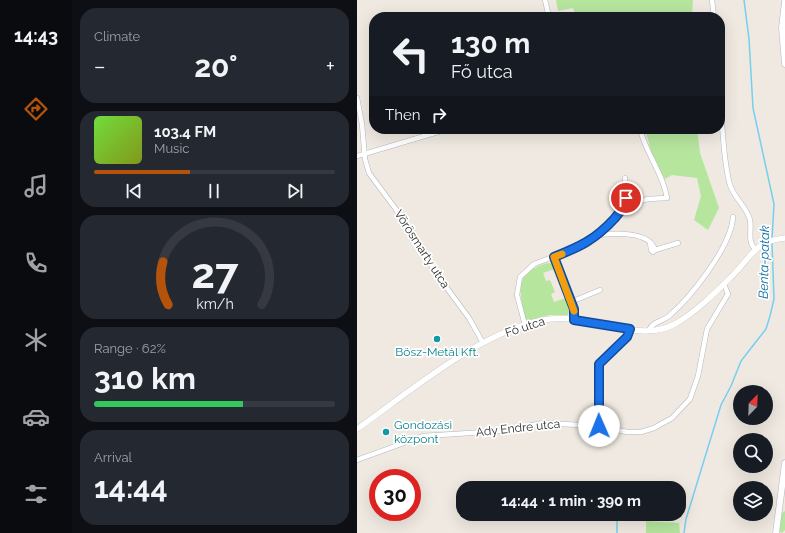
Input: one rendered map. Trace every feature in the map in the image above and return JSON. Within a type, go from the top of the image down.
[{"type":"main road","points":[[785,2],[782,28],[785,64]]},
{"type":"main road","points":[[776,533],[779,506],[783,497],[785,463]]},
{"type":"street","points":[[545,0],[548,12]]},
{"type":"street","points":[[712,0],[713,12]]},
{"type":"street","name":"Vörösmarty utca","points":[[357,98],[367,166],[373,179],[395,208],[438,276],[469,318],[483,343]]},
{"type":"street","points":[[357,156],[431,134]]},
{"type":"street","points":[[624,205],[648,199],[667,198],[663,180],[646,148],[642,134]]},
{"type":"street","points":[[722,134],[723,149],[730,186],[736,198],[749,216],[751,242],[755,249]]},
{"type":"street","points":[[525,325],[517,295],[520,277],[534,264],[554,257],[589,241],[607,227],[624,205],[627,194],[625,178]]},
{"type":"street","points":[[649,330],[654,323],[670,315],[708,272],[724,246],[732,226],[733,217]]},
{"type":"street","points":[[607,227],[610,234]]},
{"type":"street","points":[[598,235],[633,235],[651,242],[655,250],[678,243]]},
{"type":"street","name":"Fő utca","points":[[357,429],[483,343],[525,325],[551,319],[574,320],[630,329],[649,330],[662,329],[675,324],[724,284],[760,245],[771,240],[784,238]]},
{"type":"street","points":[[554,257],[571,302],[574,320]]},
{"type":"street","name":"Ady Endre utca","points":[[359,459],[423,436],[501,431],[543,423],[599,426],[627,432],[648,430],[672,418],[687,403],[697,381],[707,329],[728,294],[724,284]]},
{"type":"street","points":[[571,302],[600,290]]},
{"type":"street","points":[[599,426],[599,364],[627,337],[630,329]]},
{"type":"street","points":[[357,454],[359,459]]},
{"type":"street","points":[[779,506],[785,509]]},
{"type":"green space","points":[[556,0],[693,0],[692,12],[574,12],[573,8],[558,11]]},
{"type":"green space","points":[[646,134],[698,134],[700,153],[719,208],[708,230],[694,220],[701,196],[697,178],[672,175],[665,179],[653,158]]},
{"type":"green space","points":[[547,263],[553,264],[555,269],[543,273],[546,281],[550,280],[555,292],[551,294],[554,302],[566,298],[570,307],[568,315],[549,315],[527,321],[521,299],[521,283],[529,272],[536,267]]},
{"type":"green space","points":[[785,511],[785,530],[782,533],[779,531],[782,513]]},
{"type":"green space","points":[[646,521],[679,523],[680,533],[646,533]]},
{"type":"waterway","name":"Benta-patak","points":[[744,0],[749,39],[753,108],[774,204],[772,239]]},
{"type":"waterway","name":"Benta-patak","points":[[684,533],[686,519],[721,405],[731,386],[741,361],[766,329],[770,316],[774,299],[772,243]]},
{"type":"waterway","points":[[617,521],[617,533]]},
{"type":"slow traffic","points":[[562,254],[554,257],[574,311]]},
{"type":"place","name":"Bösz-Metál Kft.","points":[[437,339]]},
{"type":"place","name":"Gondozási központ","points":[[386,432]]},
{"type":"route","points":[[599,426],[598,367],[601,361],[627,337],[630,329],[574,320],[574,309],[554,257],[574,249],[598,235],[618,214],[624,205],[626,198]]}]
